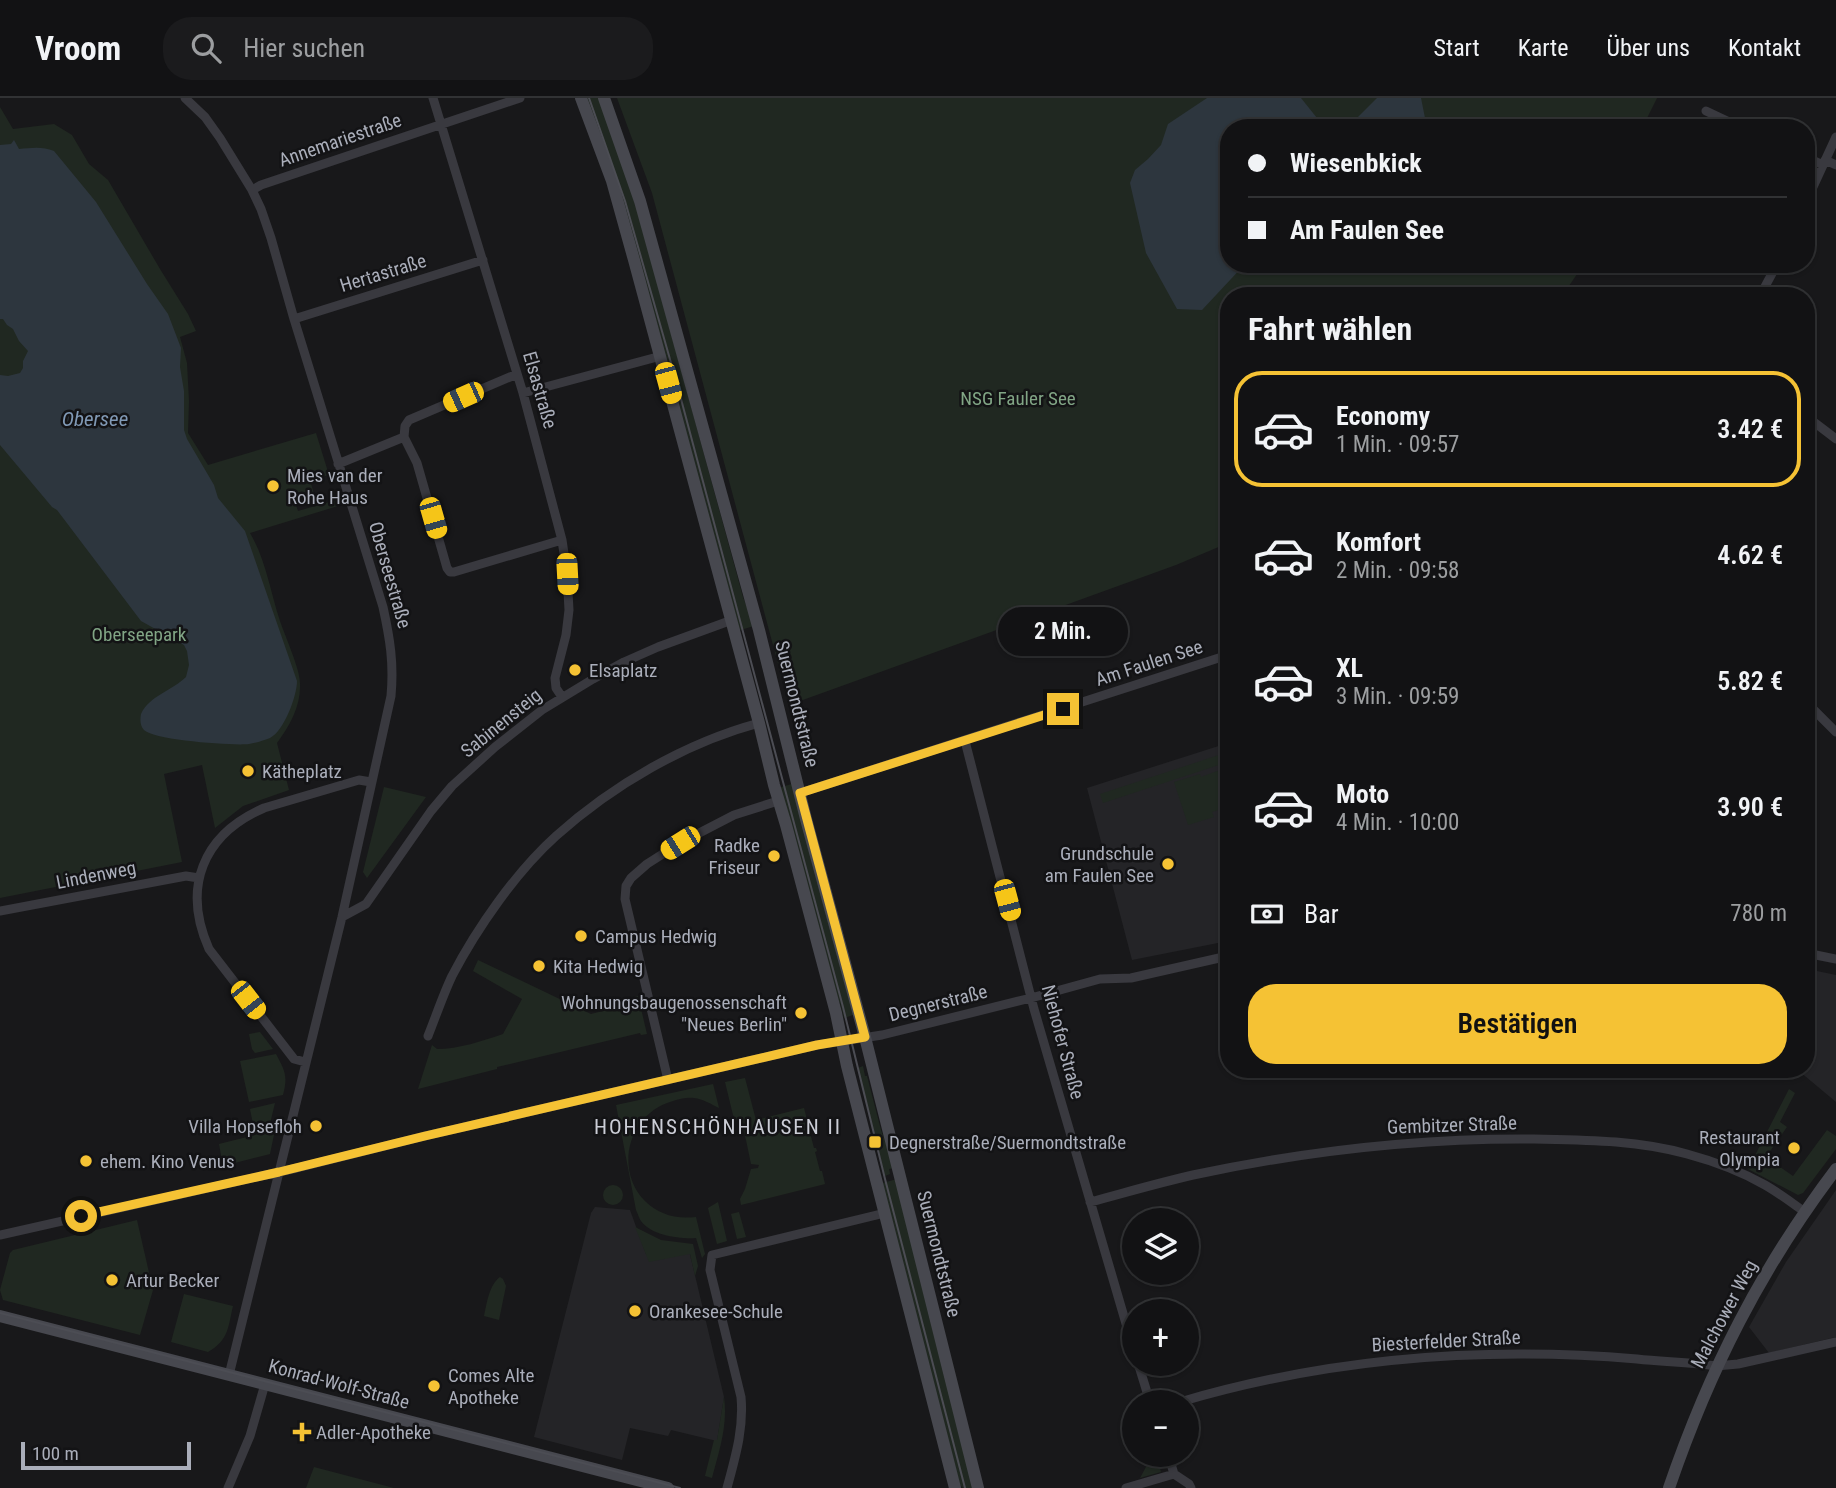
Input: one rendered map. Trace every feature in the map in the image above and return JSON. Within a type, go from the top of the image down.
[{"type":"main road","points":[[581,98],[612,181],[661,356],[843,1041],[847,1066],[956,1488]]},
{"type":"main road","name":"Suermondtstraße","points":[[604,98],[640,201],[759,630],[978,1488]]},
{"type":"main road","name":"Malchower Weg","points":[[1669,1488],[1716,1366],[1748,1303],[1805,1212],[1836,1169]]},
{"type":"main road","name":"Konrad-Wolf-Straße","points":[[0,1316],[668,1488]]},
{"type":"street","name":"Oberseestraße","points":[[186,98],[205,117],[252,190],[271,238],[383,607],[392,647],[393,673],[391,696],[342,917],[229,1375]]},
{"type":"street","name":"Elsastraße","points":[[433,98],[523,393],[562,540],[569,610],[566,635],[555,678],[556,688],[562,697]]},
{"type":"street","name":"Annemariestraße","points":[[252,190],[520,98]]},
{"type":"street","points":[[1706,111],[1723,119]]},
{"type":"street","points":[[1815,182],[1836,137]]},
{"type":"street","points":[[1815,160],[1836,164]]},
{"type":"street","name":"Hertastraße","points":[[294,319],[483,260]]},
{"type":"street","points":[[523,393],[661,356]]},
{"type":"street","points":[[517,374],[410,420],[405,426],[404,437],[417,463],[450,572],[562,540]]},
{"type":"street","points":[[1815,423],[1836,439]]},
{"type":"street","points":[[338,464],[404,437]]},
{"type":"street","name":"Sabinensteig","points":[[342,917],[366,904],[431,811],[452,786],[542,710],[610,670],[658,647],[732,620]]},
{"type":"street","name":"Am Faulen See","points":[[800,793],[1220,658]]},
{"type":"street","points":[[1815,712],[1836,732]]},
{"type":"street","points":[[428,1036],[452,977],[483,924],[505,894],[555,837],[597,803],[671,757],[759,723]]},
{"type":"street","name":"Niehofer Straße","points":[[965,741],[1031,998],[1122,1310]]},
{"type":"street","points":[[305,1062],[294,1059],[209,948],[197,914],[199,878],[211,849],[239,820],[251,813],[359,780],[371,782]]},
{"type":"street","points":[[668,1080],[625,899],[626,886],[636,872],[680,843],[734,815],[778,800]]},
{"type":"street","name":"Lindenweg","points":[[0,911],[178,877],[199,878]]},
{"type":"street","points":[[1815,955],[1836,959]]},
{"type":"street","name":"Degnerstraße","points":[[0,1235],[817,1045],[865,1037],[1100,979],[1131,978],[1220,958]]},
{"type":"street","name":"Gembitzer Straße","points":[[1090,1202],[1192,1176],[1360,1147],[1475,1139],[1592,1140],[1649,1146],[1689,1154],[1765,1185],[1805,1212]]},
{"type":"street","points":[[727,1488],[739,1441],[742,1412],[741,1397],[710,1270],[712,1255],[885,1213]]},
{"type":"street","name":"Biesterfelder Straße","points":[[1199,1396],[1281,1376],[1350,1364],[1424,1357],[1584,1355],[1716,1366],[1738,1364],[1836,1342]]},
{"type":"street","points":[[228,1488],[250,1436],[265,1384]]},
{"type":"street","points":[[1172,1467],[1174,1474],[1191,1488]]},
{"type":"street","points":[[1126,1488],[1174,1474]]},
{"type":"shaded area","name":"Grundschule am Faulen See","points":[[1220,746],[1220,943],[1132,960],[1087,788]]},
{"type":"shaded area","points":[[1817,971],[1836,975],[1836,1102],[1807,1078],[1815,1078]]},
{"type":"shaded area","points":[[1836,1190],[1836,1337],[1769,1353],[1749,1327],[1786,1262]]},
{"type":"shaded area","name":"Orankesee-Schule","points":[[595,1207],[630,1210],[646,1254],[688,1246],[724,1397],[717,1441],[671,1430],[668,1436],[630,1428],[622,1460],[534,1437],[591,1213]]},
{"type":"green space","points":[[587,98],[601,98],[632,190],[743,597],[754,626],[737,631]]},
{"type":"green space","name":"NSG Fauler See","points":[[617,98],[1657,98],[1646,119],[1220,119],[1220,273],[1578,273],[1568,287],[1220,287],[1220,546],[1176,565],[789,705],[652,193]]},
{"type":"green space","name":"Oberseepark","points":[[0,107],[13,129],[54,124],[72,135],[89,164],[108,180],[188,314],[196,331],[180,337],[187,363],[188,433],[208,465],[316,433],[329,475],[310,480],[314,494],[294,499],[298,511],[336,500],[338,506],[250,533],[264,565],[299,677],[297,707],[277,743],[289,790],[243,806],[215,828],[202,765],[164,774],[182,862],[0,898]]},
{"type":"green space","points":[[1220,755],[1220,765],[1103,803],[1100,794]]},
{"type":"green space","points":[[1220,770],[1220,810],[1212,812],[1214,817],[1188,825],[1174,782],[1200,774],[1201,777]]},
{"type":"green space","points":[[795,783],[853,1015],[844,1018],[778,788]]},
{"type":"green space","points":[[384,787],[426,797],[367,878],[363,872]]},
{"type":"green space","points":[[478,960],[591,1014],[627,1005],[626,999],[638,996],[647,1034],[640,1033],[497,1067],[418,1089],[432,1045],[437,1049],[454,1048],[503,1034],[522,999],[473,971]]},
{"type":"green space","points":[[260,1032],[273,1049],[255,1053],[249,1034]]},
{"type":"green space","points":[[276,1054],[285,1074],[283,1095],[249,1102],[240,1061]]},
{"type":"green space","points":[[863,1066],[894,1168],[889,1169],[890,1174],[885,1176],[858,1068]]},
{"type":"green space","points":[[745,1078],[756,1120],[804,1108],[825,1184],[741,1205],[740,1199],[751,1169],[758,1168],[759,1165],[751,1164],[744,1132],[733,1115],[725,1082]]},
{"type":"green space","points":[[713,1084],[719,1108],[701,1099],[689,1098],[655,1109],[641,1122],[633,1137],[629,1154],[630,1172],[635,1188],[647,1202],[671,1216],[696,1217],[705,1254],[702,1258],[696,1238],[659,1233],[641,1220],[636,1210],[616,1105]]},
{"type":"green space","points":[[1789,1089],[1795,1093],[1780,1122],[1787,1127],[1766,1157],[1793,1176],[1827,1130],[1836,1136],[1836,1149],[1803,1193],[1798,1195],[1748,1169]]},
{"type":"green space","points":[[275,1103],[269,1128],[254,1129],[250,1109]]},
{"type":"green space","points":[[275,1130],[270,1154],[223,1166],[219,1144]]},
{"type":"green space","points":[[897,1179],[974,1488],[963,1488],[960,1485],[879,1184]]},
{"type":"green space","points":[[613,1185],[620,1188],[623,1195],[620,1202],[613,1205],[606,1202],[603,1195],[606,1188]]},
{"type":"green space","points":[[718,1202],[727,1241],[717,1244],[708,1208]]},
{"type":"green space","points":[[739,1212],[746,1237],[737,1239],[731,1214]]},
{"type":"green space","points":[[137,1220],[153,1290],[140,1335],[3,1300],[0,1290],[13,1250]]},
{"type":"green space","points":[[635,1227],[661,1240],[693,1244],[698,1266],[695,1276],[690,1254],[649,1262]]},
{"type":"green space","points":[[500,1277],[506,1286],[499,1320],[484,1316],[491,1289]]},
{"type":"green space","points":[[184,1294],[233,1306],[224,1338],[208,1352],[171,1342]]},
{"type":"green space","points":[[724,1397],[724,1428],[712,1478],[705,1476],[714,1440],[717,1440]]},
{"type":"green space","points":[[314,1467],[394,1488],[306,1488]]},
{"type":"green space","points":[[1146,1467],[1160,1467],[1161,1472],[1140,1478]]},
{"type":"water","points":[[1207,98],[1301,98],[1318,119],[1220,119],[1220,273],[1237,273],[1224,287],[1220,287],[1220,291],[1202,310],[1177,309],[1146,253],[1130,183],[1135,170],[1161,145],[1168,124]]},
{"type":"water","points":[[1377,98],[1421,98],[1425,119],[1356,119]]},
{"type":"water","name":"Obersee","points":[[14,140],[19,149],[41,148],[54,151],[96,202],[168,314],[181,348],[184,430],[187,439],[214,485],[218,498],[245,531],[297,681],[289,712],[280,728],[270,738],[249,744],[212,743],[162,737],[144,730],[140,718],[145,708],[186,677],[189,665],[184,645],[141,621],[57,510],[0,445],[0,375],[20,373],[28,351],[13,329],[0,319],[0,145],[11,144]]},
{"type":"tram line","points":[[589,98],[625,201],[677,384],[843,1007],[965,1488]]},
{"type":"tram line","points":[[0,1313],[680,1488]]},
{"type":"place","name":"Mies van der Rohe Haus","points":[[273,486]]},
{"type":"place","name":"Elsaplatz","points":[[575,670]]},
{"type":"place","name":"Kätheplatz","points":[[248,771]]},
{"type":"place","name":"Radke Friseur","points":[[774,856]]},
{"type":"place","name":"Grundschule am Faulen See","points":[[1168,864]]},
{"type":"place","name":"Campus Hedwig","points":[[581,936]]},
{"type":"place","name":"Kita Hedwig","points":[[539,966]]},
{"type":"place","name":"Wohnungsbaugenossenschaft \"Neues Berlin\"","points":[[801,1013]]},
{"type":"place","name":"Villa Hopsefloh","points":[[316,1126]]},
{"type":"place","name":"Degnerstraße/Suermondtstraße","points":[[875,1142]]},
{"type":"place","name":"Restaurant Olympia","points":[[1794,1148]]},
{"type":"place","name":"ehem. Kino Venus","points":[[86,1161]]},
{"type":"place","name":"Artur Becker","points":[[112,1280]]},
{"type":"place","name":"Orankesee-Schule","points":[[635,1311]]},
{"type":"place","name":"Comes Alte Apotheke","points":[[434,1386]]},
{"type":"place","name":"Adler-Apotheke","points":[[302,1432]]},
{"type":"district","name":"HOHENSCHÖNHAUSEN II","points":[[718,1127]]},
{"type":"route","points":[[81,1216],[817,1045],[865,1037],[800,793],[1063,709]]}]
